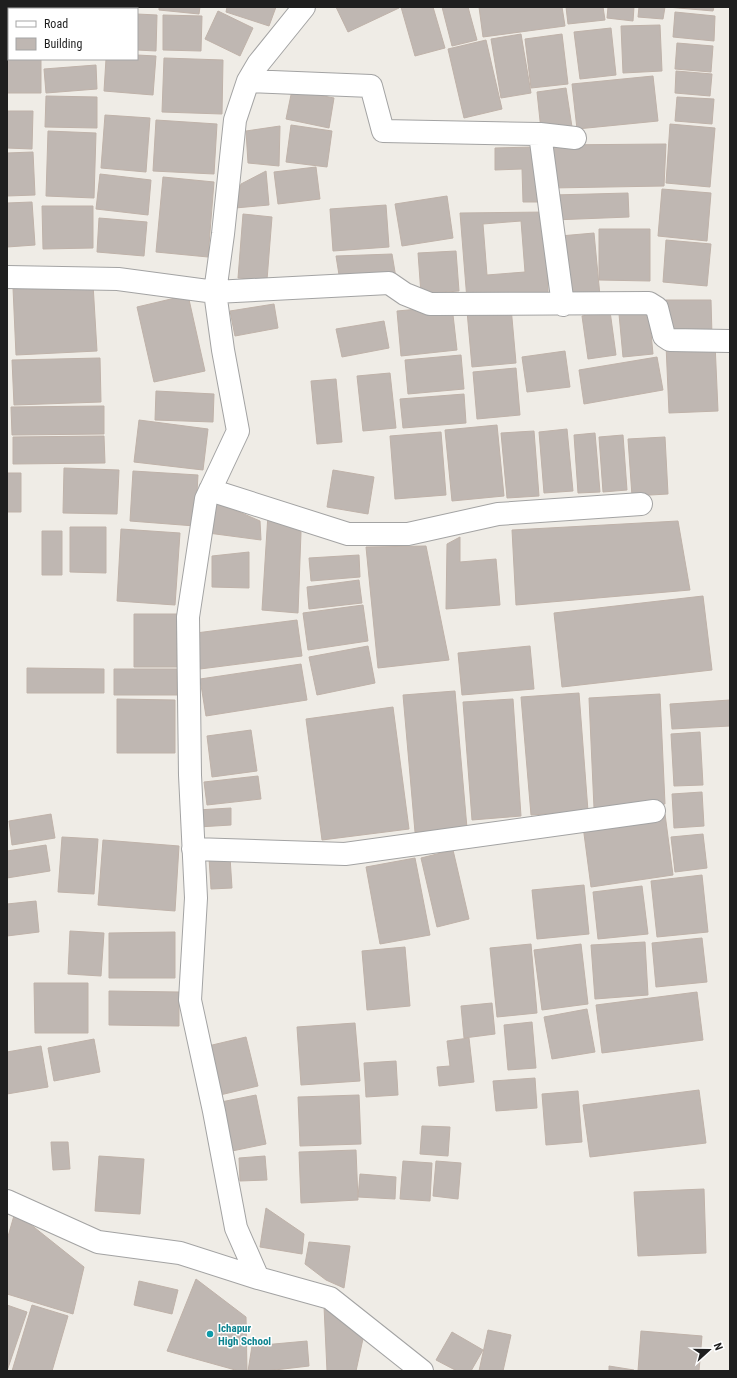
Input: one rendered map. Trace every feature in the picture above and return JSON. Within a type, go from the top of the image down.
[{"type":"street","points":[[258,1278],[236,1228],[214,1111],[190,1000],[196,898],[190,767],[188,617],[206,499],[238,431],[223,350],[215,292],[223,234],[234,120],[248,82],[258,64],[304,7]]},
{"type":"street","points":[[248,82],[371,86],[383,131],[540,134],[575,138]]},
{"type":"street","points":[[540,134],[563,304]]},
{"type":"street","points":[[7,277],[91,280],[118,279],[215,292],[389,283],[405,294],[430,304],[649,303],[657,308],[664,336],[670,340],[730,341]]},
{"type":"street","points":[[210,490],[348,534],[408,534],[498,514],[641,504]]},
{"type":"street","points":[[193,849],[344,854],[654,811]]},
{"type":"street","points":[[7,1201],[98,1242],[180,1253],[258,1278],[330,1298],[422,1371]]},
{"type":"building","points":[[50,7],[91,7],[91,8]]},
{"type":"building","points":[[159,7],[200,7],[199,14],[159,10]]},
{"type":"building","points":[[227,7],[276,7],[269,26],[226,12]]},
{"type":"building","points":[[336,7],[398,7],[399,8],[348,32]]},
{"type":"building","points":[[401,7],[433,7],[445,48],[415,56]]},
{"type":"building","points":[[442,7],[468,7],[477,40],[452,46]]},
{"type":"building","points":[[479,7],[562,7],[565,26],[483,37]]},
{"type":"building","points":[[566,7],[603,7],[605,20],[568,24]]},
{"type":"building","points":[[608,7],[634,7],[633,21],[607,18]]},
{"type":"building","points":[[639,7],[665,7],[663,19],[638,17]]},
{"type":"building","points":[[667,7],[714,7],[713,11]]},
{"type":"building","points":[[8,9],[8,37],[7,37]]},
{"type":"building","points":[[218,11],[253,28],[240,56],[205,39]]},
{"type":"building","points":[[675,12],[715,16],[714,41],[673,37]]},
{"type":"building","points":[[138,14],[157,15],[156,51],[138,50]]},
{"type":"building","points":[[163,15],[202,16],[201,51],[163,50]]},
{"type":"building","points":[[660,25],[662,71],[623,73],[621,26]]},
{"type":"building","points":[[611,28],[616,75],[580,79],[574,32]]},
{"type":"building","points":[[521,34],[531,93],[501,98],[491,39]]},
{"type":"building","points":[[562,34],[568,84],[531,88],[525,39]]},
{"type":"building","points":[[486,40],[502,109],[464,118],[448,49]]},
{"type":"building","points":[[677,43],[713,46],[711,72],[675,69]]},
{"type":"building","points":[[8,45],[8,60],[41,60],[41,93],[7,93]]},
{"type":"building","points":[[138,55],[156,56],[153,95],[104,91],[106,60],[138,60]]},
{"type":"building","points":[[164,58],[223,60],[222,114],[162,112]]},
{"type":"building","points":[[96,65],[97,89],[46,93],[44,69]]},
{"type":"building","points":[[676,71],[712,74],[710,96],[675,93]]},
{"type":"building","points":[[653,76],[658,121],[577,129],[572,84]]},
{"type":"building","points":[[566,88],[572,127],[541,130],[537,92]]},
{"type":"building","points":[[292,90],[334,98],[329,128],[286,119]]},
{"type":"building","points":[[46,96],[97,97],[97,128],[45,127]]},
{"type":"building","points":[[677,97],[714,99],[712,124],[675,121]]},
{"type":"building","points":[[7,111],[33,111],[32,149],[7,148]]},
{"type":"building","points":[[105,115],[150,118],[146,172],[101,168]]},
{"type":"building","points":[[156,120],[217,124],[214,174],[153,171]]},
{"type":"building","points":[[670,124],[715,128],[710,187],[666,183]]},
{"type":"building","points":[[291,125],[332,131],[327,167],[286,162]]},
{"type":"building","points":[[280,126],[279,166],[248,163],[246,131]]},
{"type":"building","points":[[48,131],[96,133],[94,198],[46,196]]},
{"type":"building","points":[[666,144],[664,186],[551,188],[551,145]]},
{"type":"building","points":[[533,147],[544,202],[523,202],[522,169],[495,170],[495,148]]},
{"type":"building","points":[[33,152],[35,195],[7,196],[7,153]]},
{"type":"building","points":[[316,167],[320,199],[278,204],[274,172]]},
{"type":"building","points":[[266,171],[269,205],[235,208],[241,184]]},
{"type":"building","points":[[100,174],[151,180],[148,215],[96,209]]},
{"type":"building","points":[[163,177],[214,182],[208,257],[156,252]]},
{"type":"building","points":[[662,189],[711,193],[707,241],[658,236]]},
{"type":"building","points":[[628,193],[629,217],[553,220],[553,195]]},
{"type":"building","points":[[447,196],[453,238],[402,246],[395,204]]},
{"type":"building","points":[[32,202],[35,245],[7,247],[7,203]]},
{"type":"building","points":[[386,205],[389,247],[333,251],[330,209]]},
{"type":"building","points":[[42,206],[93,206],[93,248],[43,249]]},
{"type":"building","points":[[548,212],[548,298],[467,300],[460,213]],"holes":[[[521,221],[525,272],[487,275],[483,224]]]},
{"type":"building","points":[[243,214],[272,217],[267,280],[238,278]]},
{"type":"building","points":[[99,218],[147,222],[144,256],[97,252]]},
{"type":"building","points":[[599,229],[650,229],[650,281],[599,280]]},
{"type":"building","points":[[594,233],[600,296],[566,300],[560,236]]},
{"type":"building","points":[[666,240],[711,244],[707,286],[663,282]]},
{"type":"building","points":[[456,251],[459,291],[421,294],[418,253]]},
{"type":"building","points":[[392,254],[396,278],[340,281],[336,256]]},
{"type":"building","points":[[93,284],[97,351],[16,355],[13,288]]},
{"type":"building","points":[[188,295],[205,371],[154,382],[137,307]]},
{"type":"building","points":[[666,300],[711,300],[712,336],[685,337],[685,329],[667,329]]},
{"type":"building","points":[[274,304],[278,328],[235,336],[230,311]]},
{"type":"building","points":[[452,306],[457,350],[401,356],[397,311]]},
{"type":"building","points":[[511,307],[516,363],[472,367],[467,311]]},
{"type":"building","points":[[610,311],[616,355],[588,359],[582,316]]},
{"type":"building","points":[[649,311],[653,354],[623,357],[619,314]]},
{"type":"building","points":[[384,321],[389,348],[342,357],[336,329]]},
{"type":"building","points":[[715,343],[718,411],[669,413],[666,345]]},
{"type":"building","points":[[565,351],[570,387],[527,392],[522,357]]},
{"type":"building","points":[[461,355],[464,389],[408,394],[405,360]]},
{"type":"building","points":[[657,357],[663,390],[584,404],[579,370]]},
{"type":"building","points":[[100,358],[101,402],[14,405],[12,360]]},
{"type":"building","points":[[516,368],[520,415],[477,419],[473,372]]},
{"type":"building","points":[[390,373],[396,428],[363,431],[357,376]]},
{"type":"building","points":[[336,379],[342,442],[317,444],[311,381]]},
{"type":"building","points":[[156,391],[214,394],[213,422],[155,420]]},
{"type":"building","points":[[464,394],[466,423],[403,428],[400,399]]},
{"type":"building","points":[[104,406],[104,434],[12,435],[11,407]]},
{"type":"building","points":[[139,420],[208,429],[203,470],[134,462]]},
{"type":"building","points":[[497,425],[504,496],[452,501],[445,430]]},
{"type":"building","points":[[567,429],[573,491],[544,493],[539,432]]},
{"type":"building","points":[[534,431],[539,496],[507,498],[501,433]]},
{"type":"building","points":[[441,432],[446,495],[395,499],[390,436]]},
{"type":"building","points":[[595,433],[600,492],[578,493],[574,435]]},
{"type":"building","points":[[623,435],[627,490],[603,492],[599,437]]},
{"type":"building","points":[[104,436],[105,463],[13,464],[13,437]]},
{"type":"building","points":[[665,437],[668,494],[632,496],[628,439]]},
{"type":"building","points":[[64,468],[119,470],[117,514],[63,513]]},
{"type":"building","points":[[333,470],[374,477],[368,514],[327,507]]},
{"type":"building","points":[[133,471],[198,475],[195,526],[130,521]]},
{"type":"building","points":[[7,473],[21,473],[21,512],[7,512]]},
{"type":"building","points":[[212,500],[260,521],[261,540],[208,533]]},
{"type":"building","points":[[268,514],[301,532],[298,613],[262,610]]},
{"type":"building","points":[[678,521],[690,590],[516,605],[512,530]]},
{"type":"building","points":[[70,527],[106,527],[106,573],[70,572]]},
{"type":"building","points":[[121,529],[180,533],[175,605],[117,601]]},
{"type":"building","points":[[42,531],[62,531],[62,575],[42,575]]},
{"type":"building","points":[[460,537],[460,562],[496,559],[500,605],[446,609],[447,544]]},
{"type":"building","points":[[426,546],[449,660],[378,668],[366,547]]},
{"type":"building","points":[[249,552],[249,588],[212,587],[212,556]]},
{"type":"building","points":[[359,555],[360,577],[311,581],[309,558]]},
{"type":"building","points":[[359,580],[362,603],[309,609],[307,587]]},
{"type":"building","points":[[703,596],[712,670],[562,687],[554,613]]},
{"type":"building","points":[[363,605],[368,641],[308,650],[303,613]]},
{"type":"building","points":[[134,614],[177,614],[177,667],[134,667]]},
{"type":"building","points":[[297,620],[302,656],[200,669],[196,633]]},
{"type":"building","points":[[368,646],[375,683],[317,695],[309,657]]},
{"type":"building","points":[[530,646],[534,689],[462,695],[458,653]]},
{"type":"building","points":[[301,664],[307,700],[206,716],[200,679]]},
{"type":"building","points":[[27,668],[104,669],[104,693],[27,693]]},
{"type":"building","points":[[114,669],[177,669],[177,695],[114,695]]},
{"type":"building","points":[[455,691],[467,828],[415,832],[403,695]]},
{"type":"building","points":[[579,693],[588,811],[531,815],[521,697]]},
{"type":"building","points":[[660,694],[665,804],[594,808],[589,698]]},
{"type":"building","points":[[117,699],[175,700],[175,753],[117,753]]},
{"type":"building","points":[[513,699],[521,816],[472,820],[463,702]]},
{"type":"building","points":[[730,700],[730,726],[672,729],[670,704]]},
{"type":"building","points":[[393,707],[409,829],[322,840],[306,719]]},
{"type":"building","points":[[251,730],[257,771],[212,777],[207,736]]},
{"type":"building","points":[[700,732],[703,785],[674,786],[671,734]]},
{"type":"building","points":[[258,776],[261,799],[207,805],[204,782]]},
{"type":"building","points":[[702,792],[704,826],[674,828],[672,794]]},
{"type":"building","points":[[231,808],[231,825],[198,827],[197,810]]},
{"type":"building","points":[[51,814],[55,838],[12,845],[9,821]]},
{"type":"building","points":[[665,814],[673,875],[591,887],[583,826]]},
{"type":"building","points":[[703,834],[707,868],[675,872],[671,837]]},
{"type":"building","points":[[62,837],[98,839],[94,894],[58,892]]},
{"type":"building","points":[[103,840],[179,846],[175,911],[98,905]]},
{"type":"building","points":[[46,845],[50,871],[7,878],[7,851]]},
{"type":"building","points":[[453,850],[469,919],[437,927],[421,858]]},
{"type":"building","points":[[230,857],[232,888],[211,889],[209,858]]},
{"type":"building","points":[[415,858],[430,935],[380,944],[366,867]]},
{"type":"building","points":[[702,875],[708,932],[657,937],[651,881]]},
{"type":"building","points":[[584,885],[589,934],[537,939],[532,890]]},
{"type":"building","points":[[642,886],[648,934],[598,939],[593,892]]},
{"type":"building","points":[[36,901],[39,932],[7,936],[7,904]]},
{"type":"building","points":[[70,931],[104,933],[101,976],[68,974]]},
{"type":"building","points":[[175,932],[175,978],[109,978],[109,933]]},
{"type":"building","points":[[702,938],[707,982],[656,987],[652,943]]},
{"type":"building","points":[[645,942],[648,995],[595,999],[591,945]]},
{"type":"building","points":[[531,944],[537,1013],[497,1017],[490,948]]},
{"type":"building","points":[[581,944],[588,1004],[542,1010],[534,950]]},
{"type":"building","points":[[405,947],[410,1006],[367,1010],[362,951]]},
{"type":"building","points":[[34,983],[88,983],[88,1033],[35,1033]]},
{"type":"building","points":[[109,991],[179,992],[179,1026],[109,1025]]},
{"type":"building","points":[[697,992],[703,1040],[602,1053],[596,1005]]},
{"type":"building","points":[[492,1003],[495,1034],[464,1038],[461,1006]]},
{"type":"building","points":[[587,1009],[595,1052],[552,1059],[544,1017]]},
{"type":"building","points":[[532,1022],[536,1068],[508,1070],[504,1025]]},
{"type":"building","points":[[355,1023],[360,1081],[301,1085],[297,1027]]},
{"type":"building","points":[[246,1037],[258,1086],[220,1095],[208,1046]]},
{"type":"building","points":[[469,1038],[474,1082],[439,1086],[437,1067],[450,1066],[447,1041]]},
{"type":"building","points":[[94,1039],[100,1072],[54,1081],[48,1048]]},
{"type":"building","points":[[41,1046],[48,1087],[7,1094],[7,1052]]},
{"type":"building","points":[[396,1061],[398,1095],[366,1097],[364,1063]]},
{"type":"building","points":[[535,1078],[537,1108],[496,1111],[493,1081]]},
{"type":"building","points":[[699,1090],[706,1143],[590,1157],[583,1105]]},
{"type":"building","points":[[578,1091],[582,1142],[546,1145],[542,1094]]},
{"type":"building","points":[[256,1095],[266,1144],[232,1151],[221,1102]]},
{"type":"building","points":[[359,1095],[361,1144],[300,1146],[298,1097]]},
{"type":"building","points":[[422,1126],[450,1127],[448,1156],[420,1154]]},
{"type":"building","points":[[51,1142],[68,1142],[70,1169],[53,1170]]},
{"type":"building","points":[[356,1150],[358,1200],[301,1203],[299,1152]]},
{"type":"building","points":[[99,1156],[144,1159],[140,1214],[95,1211]]},
{"type":"building","points":[[265,1156],[267,1180],[240,1181],[239,1158]]},
{"type":"building","points":[[403,1161],[432,1163],[430,1201],[400,1199]]},
{"type":"building","points":[[436,1161],[461,1163],[458,1199],[433,1196]]},
{"type":"building","points":[[360,1174],[396,1177],[395,1199],[358,1197]]},
{"type":"building","points":[[704,1189],[706,1253],[638,1256],[634,1192]]},
{"type":"building","points":[[266,1208],[304,1234],[302,1254],[260,1247]]},
{"type":"building","points":[[15,1212],[84,1267],[73,1314],[7,1294],[7,1240]]},
{"type":"building","points":[[309,1242],[350,1246],[344,1288],[326,1280],[305,1264]]},
{"type":"building","name":"Ichapur High School","points":[[196,1279],[246,1317],[247,1371],[239,1371],[167,1351]]},
{"type":"building","points":[[139,1281],[178,1290],[172,1314],[134,1305]]},
{"type":"building","points":[[7,1305],[27,1312],[7,1371]]},
{"type":"building","points":[[32,1305],[68,1316],[52,1371],[12,1371]]},
{"type":"building","points":[[324,1306],[364,1334],[356,1371],[327,1371]]},
{"type":"building","points":[[488,1330],[511,1335],[503,1371],[479,1371]]},
{"type":"building","points":[[641,1331],[702,1336],[699,1371],[638,1371]]},
{"type":"building","points":[[452,1332],[483,1350],[471,1371],[457,1371],[436,1360]]},
{"type":"building","points":[[307,1341],[309,1366],[266,1371],[248,1371],[252,1346]]},
{"type":"building","points":[[609,1366],[634,1370],[634,1371],[609,1371]]},
{"type":"place","name":"Ichapur High School","points":[[210,1334]]}]
